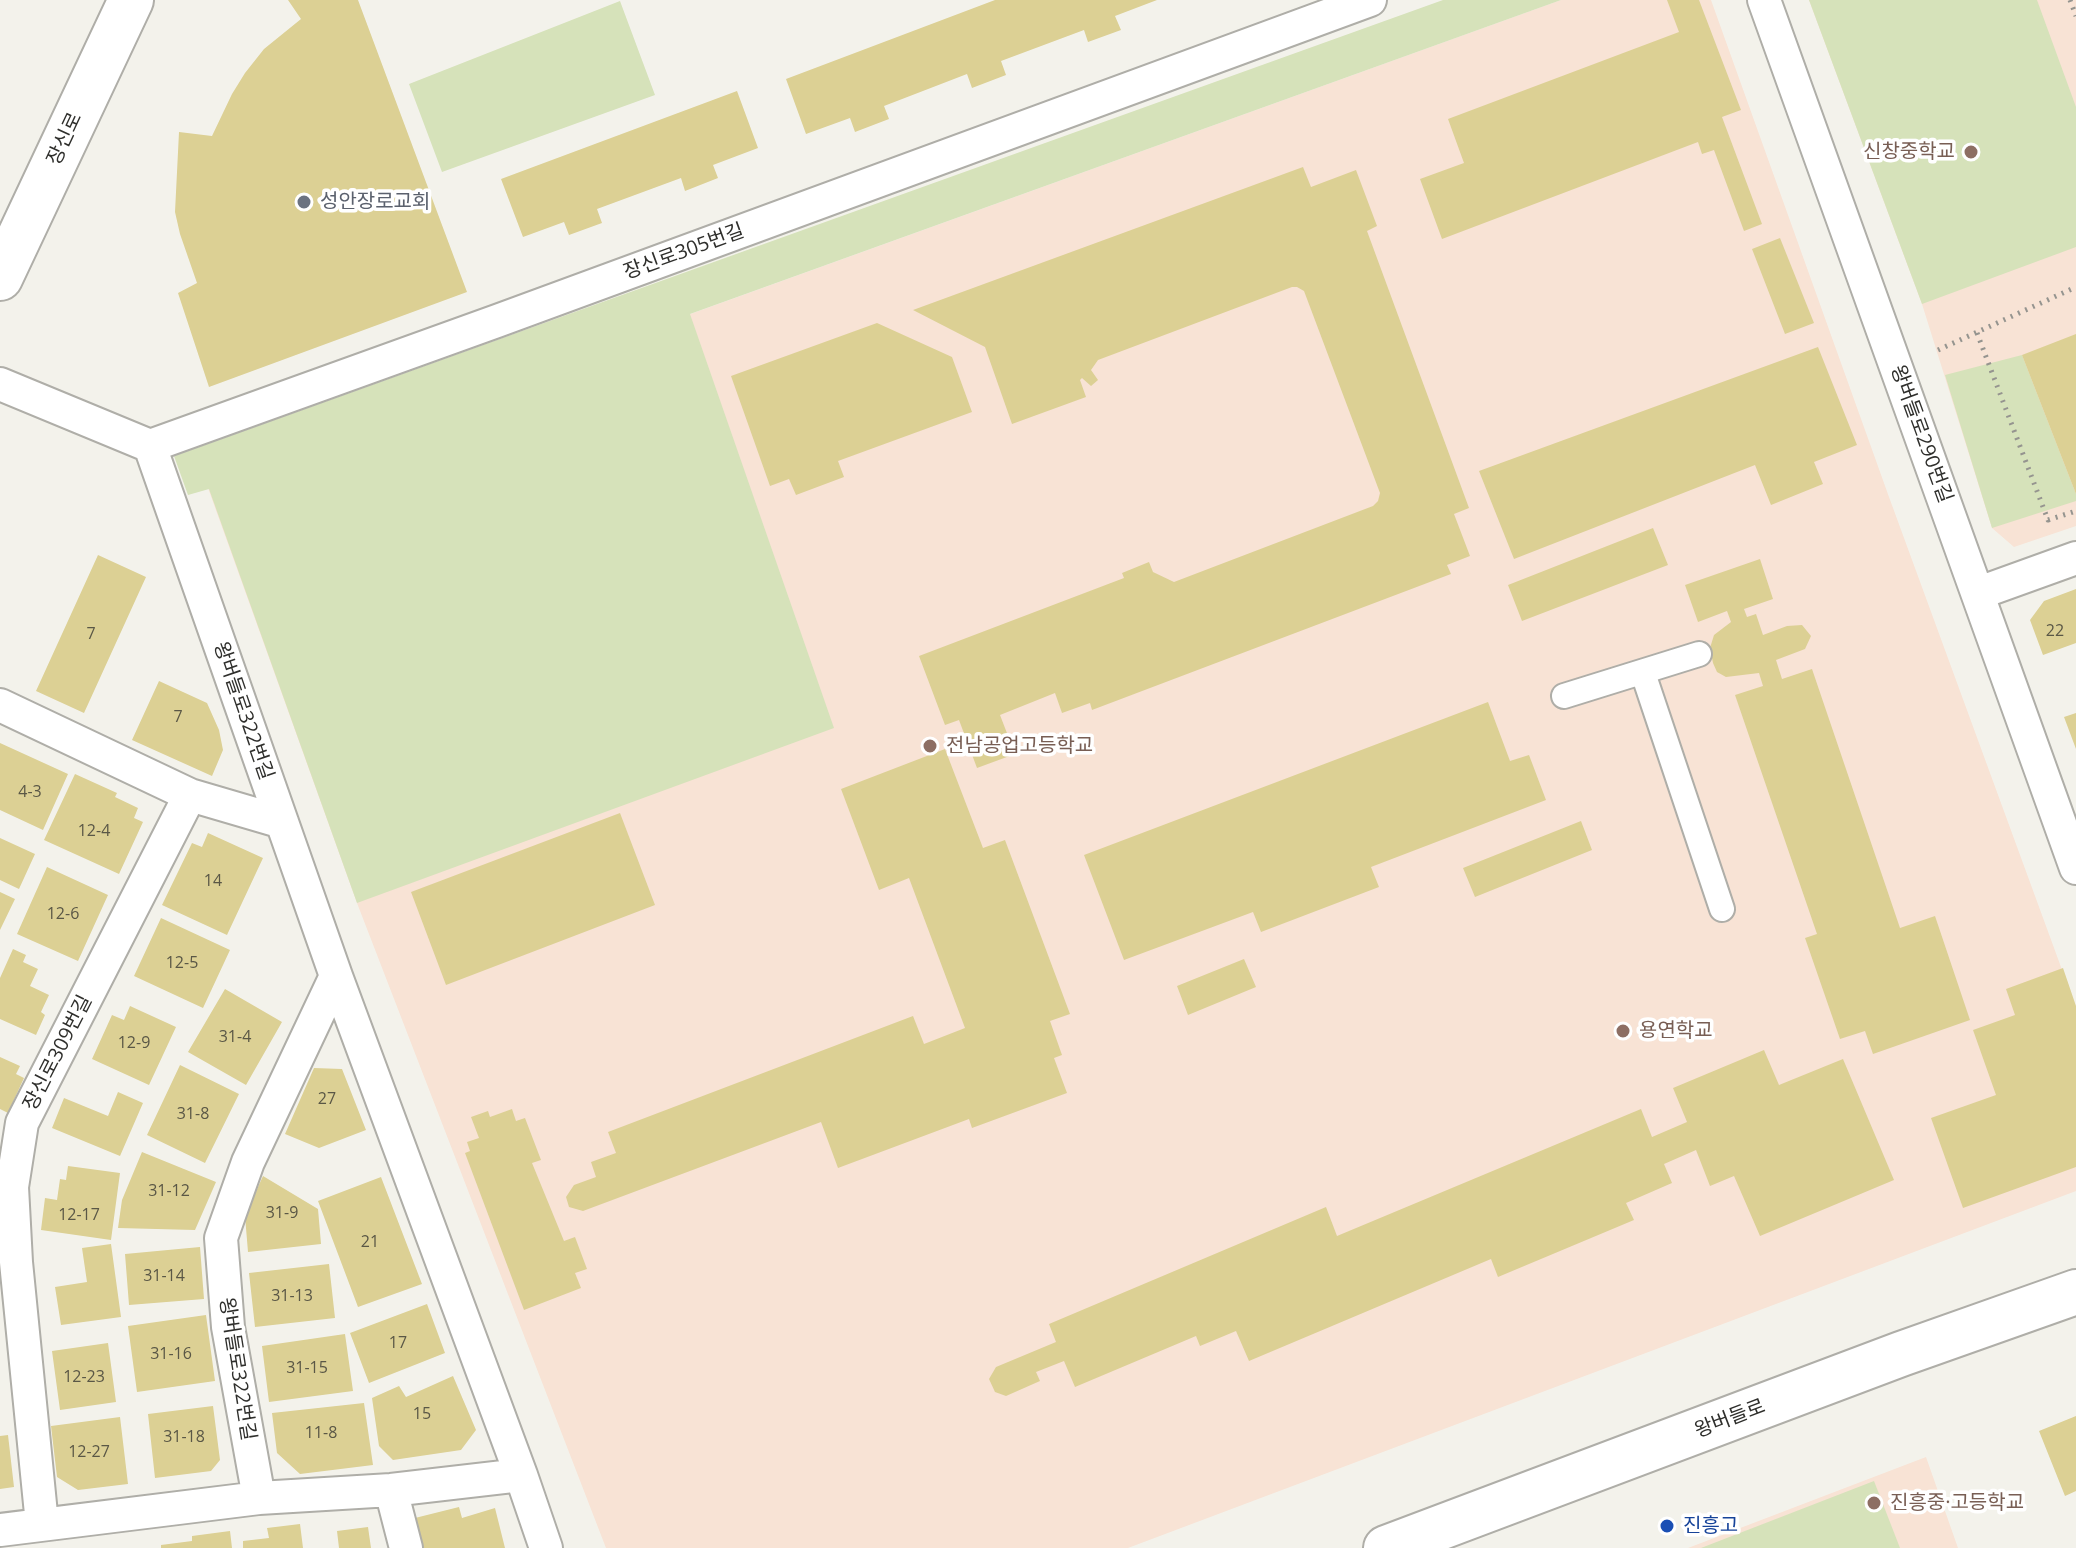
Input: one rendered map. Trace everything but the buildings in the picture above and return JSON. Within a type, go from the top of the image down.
[{"type":"main road","name":"장신로","points":[[0,278],[131,0]]},
{"type":"main road","name":"왕버들로","points":[[1386,1548],[1901,1354],[2076,1292]]},
{"type":"street","name":"장신로305번길","points":[[150,446],[1370,0]]},
{"type":"street","name":"왕버들로290번길","points":[[1764,0],[2076,868]]},
{"type":"street","points":[[0,384],[150,446]]},
{"type":"street","name":"왕버들로322번길","points":[[150,446],[336,976],[546,1548]]},
{"type":"street","points":[[1979,593],[2076,558]]},
{"type":"street","points":[[1564,696],[1699,654]]},
{"type":"street","points":[[1643,673],[1722,909]]},
{"type":"street","points":[[0,705],[190,795],[282,822]]},
{"type":"street","name":"장신로309번길","points":[[42,1524],[16,1262],[12,1187],[22,1123],[190,795]]},
{"type":"street","name":"왕버들로322번길","points":[[259,1498],[228,1327],[221,1238],[248,1162],[336,976]]},
{"type":"street","points":[[0,1530],[259,1498],[391,1490],[521,1475]]},
{"type":"street","points":[[391,1490],[406,1548]]},
{"type":"path","points":[[2070,0],[2076,16]]},
{"type":"path","points":[[1938,350],[2076,287]]},
{"type":"path","points":[[1977,333],[2048,520],[2076,511]]},
{"type":"shaded area","name":"전남공업고등학교","points":[[1561,0],[1711,0],[2076,1008],[2076,1191],[1128,1548],[606,1548],[357,903],[208,488]]},
{"type":"shaded area","name":"신창중학교","points":[[1809,0],[2076,0],[2076,526],[2014,547],[1992,528],[1922,304]]},
{"type":"shaded area","name":"진흥중·고등학교","points":[[1926,1457],[1958,1548],[1688,1548]]},
{"type":"green space","points":[[1443,0],[1561,0],[690,314],[834,728],[357,903],[209,489],[188,495],[174,456]]},
{"type":"green space","name":"신창중학교","points":[[1809,0],[2037,0],[2076,107],[2076,247],[1922,304]]},
{"type":"green space","points":[[620,1],[655,95],[442,172],[409,84]]},
{"type":"green space","points":[[2022,355],[2076,494],[2076,501],[1992,528],[1945,375]]},
{"type":"green space","points":[[1874,1481],[1900,1548],[1701,1548]]},
{"type":"place","name":"신창중학교","points":[[1971,152]]},
{"type":"place","name":"성안장로교회","points":[[304,202]]},
{"type":"place","name":"전남공업고등학교","points":[[930,746]]},
{"type":"place","name":"용연학교","points":[[1623,1031]]},
{"type":"place","name":"진흥중·고등학교","points":[[1874,1503]]},
{"type":"place","name":"진흥고","points":[[1667,1526]]}]
